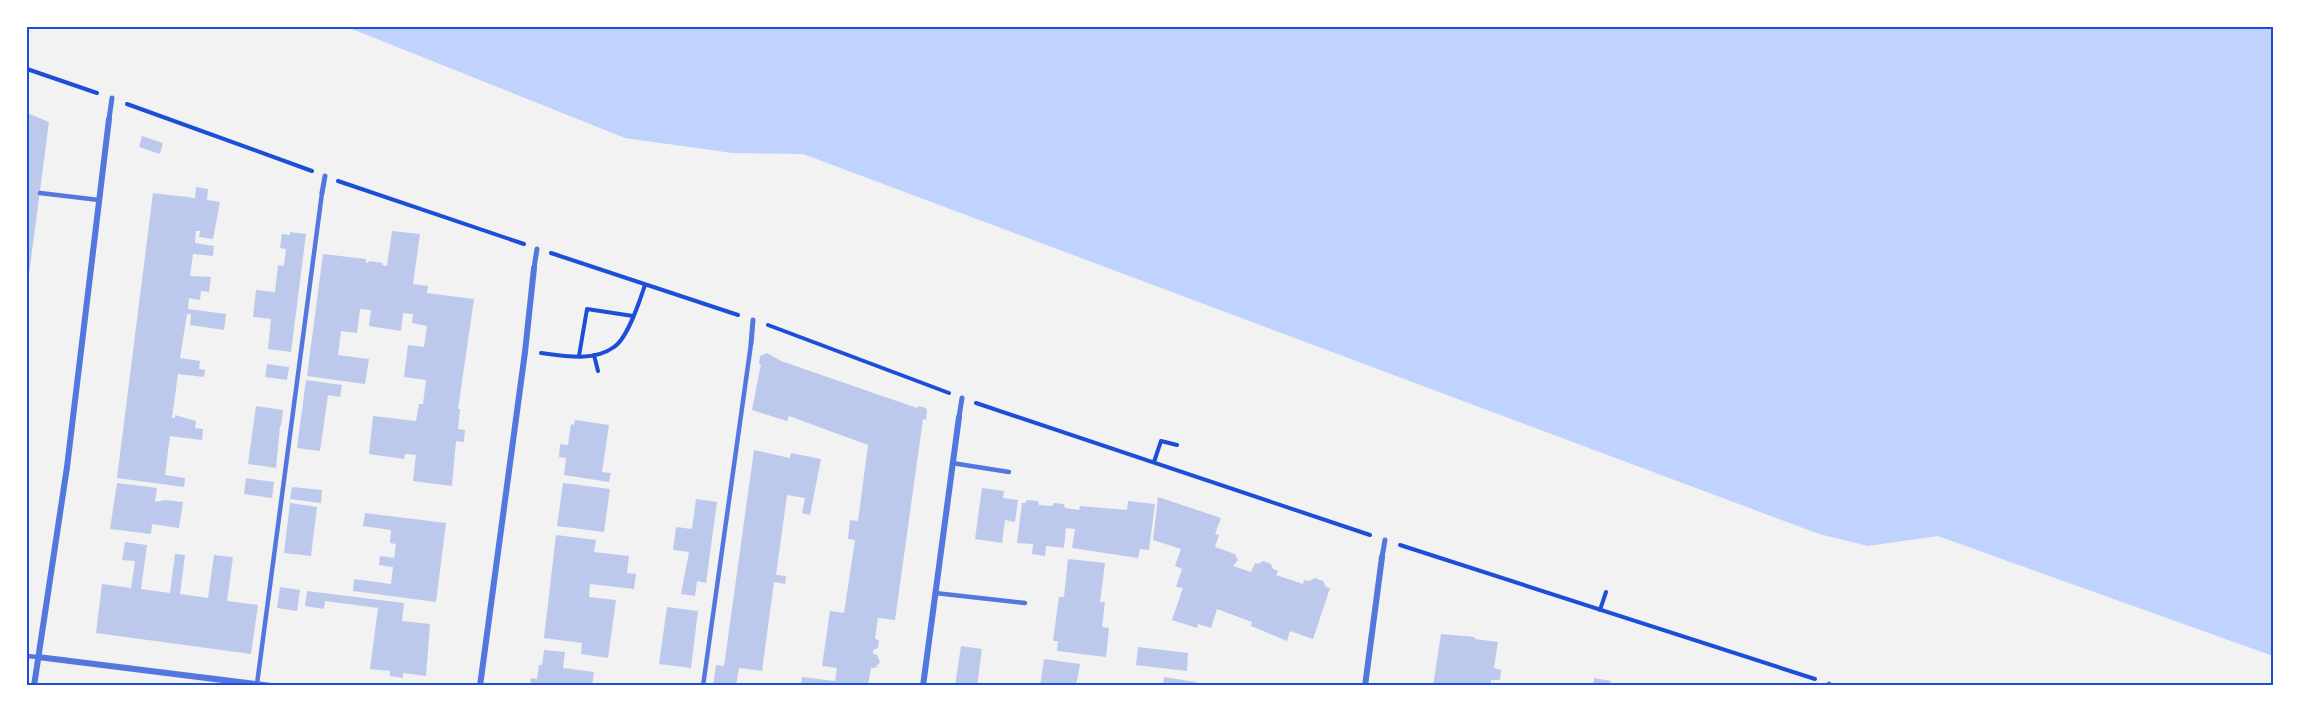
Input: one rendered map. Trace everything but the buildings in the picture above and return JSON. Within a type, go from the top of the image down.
[{"type":"street","points":[[34,686],[67,467],[112,98]]},
{"type":"street","points":[[322,193],[325,176]]},
{"type":"street","points":[[480,686],[537,249]]},
{"type":"street","points":[[751,344],[753,320]]},
{"type":"street","points":[[923,686],[962,398]]},
{"type":"street","points":[[1365,686],[1385,540]]},
{"type":"street","points":[[38,657],[271,686]]},
{"type":"lane","points":[[40,193],[99,200]]},
{"type":"lane","points":[[257,684],[322,193]]},
{"type":"lane","points":[[703,686],[751,344]]},
{"type":"lane","points":[[952,463],[1009,472]]},
{"type":"lane","points":[[935,593],[1025,603]]},
{"type":"lane","points":[[27,656],[38,657]]},
{"type":"path","points":[[27,69],[325,176],[753,320],[962,398],[1385,540],[1829,685]]},
{"type":"path","points":[[525,352],[579,356],[594,355],[615,347],[633,316],[645,285]]},
{"type":"path","points":[[579,356],[587,309],[633,316]]},
{"type":"path","points":[[594,355],[598,371]]},
{"type":"path","points":[[1154,462],[1161,441],[1178,445]]},
{"type":"path","points":[[1600,610],[1606,592]]},
{"type":"water","points":[[347,27],[2273,27],[2273,656],[1938,536],[1868,546],[1819,534],[803,154],[732,153],[625,138]]}]
